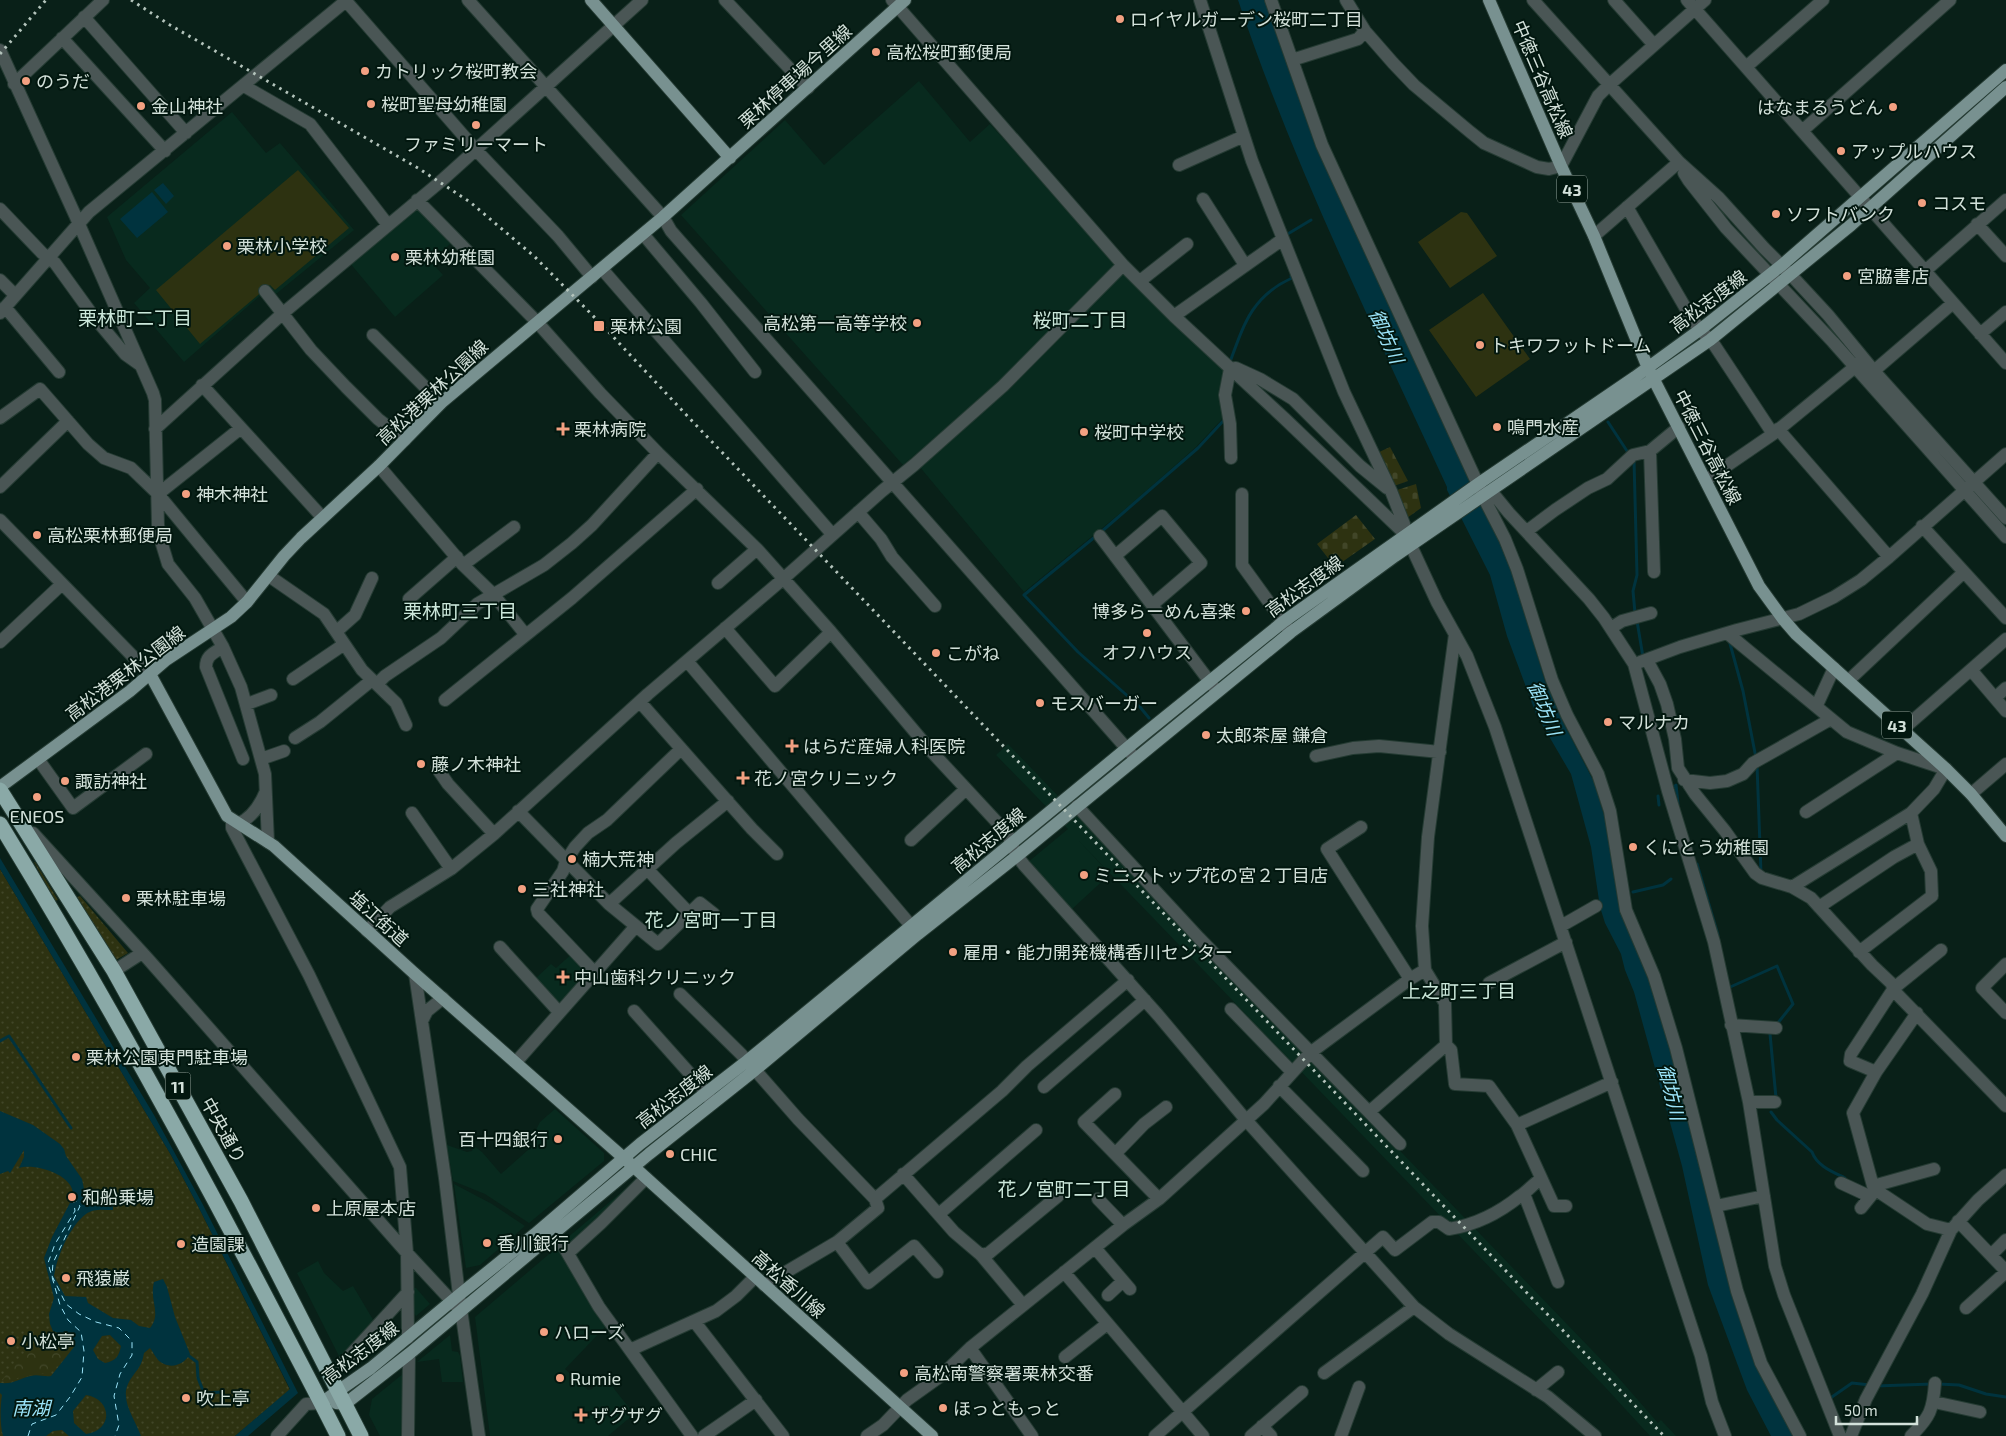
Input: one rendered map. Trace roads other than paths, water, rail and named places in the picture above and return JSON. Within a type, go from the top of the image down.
[{"type":"highway","name":"中央通り","points":[[0,788],[114,971],[241,1201],[361,1436]]},
{"type":"highway","name":"11","points":[[0,824],[42,893],[161,1100],[337,1434]]},
{"type":"main road","points":[[590,0],[730,158]]},
{"type":"main road","name":"中徳三谷高松線","points":[[1489,0],[1561,166],[1594,236],[1651,374],[1759,586],[1783,620],[1946,769],[1971,794],[2006,836]]},
{"type":"main road","name":"栗林停車場今里線","points":[[730,158],[808,88],[898,2]]},
{"type":"main road","name":"高松志度線","points":[[1786,270],[1861,198],[2006,70]]},
{"type":"main road","name":"高松志度線","points":[[342,1398],[455,1298],[634,1167],[710,1098],[915,930],[1012,843],[1209,682],[1408,540],[1651,374],[1710,340],[1775,279],[1870,208],[2006,87]]},
{"type":"main road","name":"高松港栗林公園線","points":[[0,788],[166,660],[213,630],[247,602],[284,556],[322,517],[379,466],[441,403],[597,273],[730,158]]},
{"type":"main road","name":"高松志度線","points":[[1651,374],[1701,329],[1775,279]]},
{"type":"main road","name":"高松志度線","points":[[915,930],[1017,856],[1218,692],[1287,627]]},
{"type":"main road","name":"塩江街道","points":[[150,674],[224,812],[235,822],[268,842],[624,1158]]},
{"type":"main road","name":"高松志度線","points":[[321,1403],[342,1398],[409,1354],[461,1311],[551,1229],[624,1158],[710,1098]]},
{"type":"main road","name":"高松香川線","points":[[624,1158],[932,1436]]},
{"type":"street","points":[[14,84],[103,0]]},
{"type":"street","points":[[59,372],[2,310],[89,212],[347,0],[476,150],[558,236],[597,273],[832,534]]},
{"type":"street","points":[[468,0],[663,217],[671,231],[1136,758]]},
{"type":"street","points":[[155,429],[282,314],[476,150],[642,0]]},
{"type":"street","points":[[725,0],[808,88]]},
{"type":"street","points":[[1200,0],[1244,136],[1344,392],[1391,491],[1408,540],[1437,602],[1480,685],[1612,1082],[1701,1356],[1712,1402],[1725,1436]]},
{"type":"street","points":[[1271,0],[1322,145],[1481,491],[1505,539],[1517,569],[1552,680],[1566,715],[1598,774],[1610,811],[1626,910],[1654,976],[1676,1048],[1737,1291],[1761,1364],[1800,1436]]},
{"type":"street","points":[[1346,0],[1365,31],[1414,84],[1484,144],[1537,167],[1549,169],[1561,166],[1598,96],[1654,45],[1696,3],[1746,67],[2006,363]]},
{"type":"street","points":[[1533,0],[1679,162],[1719,198],[1786,270],[1869,375],[1969,486],[2006,537]]},
{"type":"street","points":[[1614,0],[1654,45]]},
{"type":"street","points":[[1746,67],[1823,0]]},
{"type":"street","points":[[1802,131],[1950,0]]},
{"type":"street","points":[[898,2],[1123,265],[1408,540]]},
{"type":"street","points":[[84,17],[186,133]]},
{"type":"street","points":[[1292,60],[1358,39],[1365,31]]},
{"type":"street","points":[[62,38],[164,151]]},
{"type":"street","points":[[1,57],[79,223],[155,400],[158,525],[161,542],[168,564],[195,598],[223,647],[234,669],[247,704],[261,759],[266,792],[268,842]]},
{"type":"street","points":[[246,84],[310,124],[388,225]]},
{"type":"street","points":[[1179,165],[1244,136]]},
{"type":"street","points":[[1594,236],[1679,162]]},
{"type":"street","points":[[1679,162],[1689,182],[1720,220],[1775,279],[1859,363]]},
{"type":"street","points":[[1203,199],[1245,265]]},
{"type":"street","points":[[417,200],[537,322],[658,453],[757,549],[831,632],[931,751],[1007,834],[1017,856],[1128,980],[1246,1120],[1414,1307],[1449,1334],[1536,1390],[1581,1423],[1595,1436]]},
{"type":"street","points":[[1925,271],[2006,200]]},
{"type":"street","points":[[1627,207],[1693,321],[1710,340],[1775,432],[1889,557]]},
{"type":"street","points":[[0,209],[48,257],[125,354],[139,364]]},
{"type":"street","points":[[1977,224],[2006,256]]},
{"type":"street","points":[[643,234],[701,303],[755,372]]},
{"type":"street","points":[[1174,316],[1283,239]]},
{"type":"street","points":[[1140,281],[1187,244]]},
{"type":"street","points":[[367,931],[390,907],[451,869],[494,834],[640,702],[1003,386],[1123,265]]},
{"type":"street","points":[[0,280],[15,295]]},
{"type":"street","points":[[265,292],[311,350],[378,419],[405,440]]},
{"type":"street","points":[[1869,375],[1953,303]]},
{"type":"street","points":[[1980,334],[2006,312]]},
{"type":"street","points":[[373,335],[441,403]]},
{"type":"street","points":[[1706,480],[1775,432],[1859,363]]},
{"type":"street","points":[[1230,368],[1236,368],[1260,379],[1293,399],[1360,466],[1391,491]]},
{"type":"street","points":[[1230,368],[1225,395],[1230,424],[1231,458]]},
{"type":"street","points":[[202,385],[322,517]]},
{"type":"street","points":[[0,418],[40,388],[88,444],[104,458],[131,468],[158,494],[247,602]]},
{"type":"street","points":[[0,487],[68,420]]},
{"type":"street","points":[[1527,531],[1588,488],[1607,479],[1633,455],[1650,451],[1679,427]]},
{"type":"street","points":[[158,494],[241,428]]},
{"type":"street","points":[[1650,451],[1654,572]]},
{"type":"street","points":[[296,738],[374,682],[426,649],[477,604],[544,565],[572,543],[592,525],[658,453]]},
{"type":"street","points":[[1634,664],[1680,647],[1727,633],[1783,620],[1818,607],[1861,580],[2006,454]]},
{"type":"street","points":[[379,466],[460,561],[493,594],[525,634]]},
{"type":"street","points":[[1969,486],[2006,518]]},
{"type":"street","points":[[445,700],[572,598],[697,489]]},
{"type":"street","points":[[1481,491],[1527,531],[1589,599],[1611,628],[1634,664],[1659,759],[1714,942],[1749,1102],[1775,1266],[1784,1295],[1840,1436]]},
{"type":"street","points":[[1242,494],[1242,565],[1287,627]]},
{"type":"street","points":[[858,512],[881,540],[892,558],[935,606]]},
{"type":"street","points":[[1115,556],[1162,516],[1202,564],[1152,605]]},
{"type":"street","points":[[0,520],[150,674]]},
{"type":"street","points":[[1922,526],[2006,618]]},
{"type":"street","points":[[409,599],[460,561],[514,527]]},
{"type":"street","points":[[1100,536],[1218,692]]},
{"type":"street","points":[[718,583],[757,549]]},
{"type":"street","points":[[1848,681],[1964,572]]},
{"type":"street","points":[[269,576],[324,614],[362,670],[396,703],[406,725]]},
{"type":"street","points":[[337,632],[354,615],[372,578]]},
{"type":"street","points":[[0,642],[62,584]]},
{"type":"street","points":[[1611,628],[1622,621],[1651,613]]},
{"type":"street","points":[[725,628],[775,686],[831,632]]},
{"type":"street","points":[[1727,633],[1847,732],[1897,753],[1946,769],[1934,789],[1911,813],[1792,887]]},
{"type":"street","points":[[1455,634],[1428,837],[1422,926],[1425,970],[1445,1002],[1446,1044],[1451,1050],[1455,1084],[1489,1086],[1517,1125],[1554,1206],[1566,1206]]},
{"type":"street","points":[[1902,730],[1972,671],[2006,639]]},
{"type":"street","points":[[293,679],[344,645]]},
{"type":"street","points":[[223,647],[209,656],[206,660],[206,667],[243,759]]},
{"type":"street","points":[[1647,660],[1660,684],[1667,704],[1675,739],[1676,760],[1684,780],[1725,831],[1754,873],[1762,878],[1792,887],[1810,898],[1859,952],[1891,983],[1896,993],[2006,1106]]},
{"type":"street","points":[[687,662],[915,930]]},
{"type":"street","points":[[1816,705],[1834,668]]},
{"type":"street","points":[[1972,671],[2006,711]]},
{"type":"street","points":[[1995,698],[2006,688]]},
{"type":"street","points":[[247,704],[271,695]]},
{"type":"street","points":[[640,702],[777,854]]},
{"type":"street","points":[[1684,780],[1710,783],[1727,781],[1743,774],[1753,763],[1831,719]]},
{"type":"street","points":[[1316,756],[1353,748],[1379,746],[1440,752]]},
{"type":"street","points":[[594,972],[538,913],[537,909],[563,871],[566,861],[588,833],[608,820],[681,749]]},
{"type":"street","points":[[261,759],[284,751]]},
{"type":"street","points":[[1806,812],[1897,753]]},
{"type":"street","points":[[38,759],[73,808],[146,754]]},
{"type":"street","points":[[1659,759],[1676,760]]},
{"type":"street","points":[[1971,794],[2006,764]]},
{"type":"street","points":[[437,768],[448,784],[494,834]]},
{"type":"street","points":[[911,840],[966,789]]},
{"type":"street","points":[[266,792],[261,803],[245,821],[235,822],[232,828],[309,975],[400,1167],[407,1253],[408,1338]]},
{"type":"street","points":[[609,904],[647,869],[728,801]]},
{"type":"street","points":[[1077,806],[1199,938],[1400,1144]]},
{"type":"street","points":[[518,811],[609,904],[658,944],[700,903],[714,914]]},
{"type":"street","points":[[412,813],[451,869]]},
{"type":"street","points":[[1859,952],[1932,896],[1931,872],[1918,844],[1911,813]]},
{"type":"street","points":[[18,817],[142,953],[407,1253],[455,1298]]},
{"type":"street","points":[[1361,827],[1327,849],[1410,979]]},
{"type":"street","points":[[1819,907],[1894,856],[1918,844]]},
{"type":"street","points":[[647,869],[690,914]]},
{"type":"street","points":[[1561,926],[1596,906]]},
{"type":"street","points":[[516,1062],[636,926]]},
{"type":"street","points":[[1489,983],[1566,942]]},
{"type":"street","points":[[500,947],[559,1012]]},
{"type":"street","points":[[1876,1072],[1850,1061],[1851,1054],[1894,988],[1941,950]]},
{"type":"street","points":[[114,971],[142,953]]},
{"type":"street","points":[[2006,964],[1982,988],[2006,1013]]},
{"type":"street","points":[[867,1436],[883,1425],[900,1407],[942,1375],[970,1348],[1123,1225],[1159,1199],[1246,1120],[1310,1053],[1425,970]]},
{"type":"street","points":[[415,974],[445,1178],[455,1298],[461,1311],[467,1342],[479,1436]]},
{"type":"street","points":[[875,1199],[1128,980]]},
{"type":"street","points":[[630,1350],[716,1310],[760,1281],[838,1242],[878,1208],[875,1199],[798,1119],[751,1065],[680,994]]},
{"type":"street","points":[[422,1021],[427,1011],[443,998]]},
{"type":"street","points":[[1044,1087],[1145,1000]]},
{"type":"street","points":[[1231,1009],[1292,1072]]},
{"type":"street","points":[[634,1011],[710,1098]]},
{"type":"street","points":[[1873,1191],[1853,1113],[1876,1072],[1917,1013]]},
{"type":"street","points":[[1731,1026],[1776,1028]]},
{"type":"street","points":[[1369,1112],[1446,1044]]},
{"type":"street","points":[[1517,1125],[1612,1082]]},
{"type":"street","points":[[1279,1086],[1363,1171]]},
{"type":"street","points":[[1115,1094],[1084,1122],[1159,1199]]},
{"type":"street","points":[[1749,1102],[1775,1102]]},
{"type":"street","points":[[1115,1154],[1144,1124],[1166,1107]]},
{"type":"street","points":[[939,1214],[1036,1130]]},
{"type":"street","points":[[1861,1208],[1873,1191],[1934,1169]]},
{"type":"street","points":[[903,1174],[954,1232],[981,1255],[1023,1305]]},
{"type":"street","points":[[1850,1436],[1866,1398],[1913,1311],[1954,1226],[1978,1200],[2006,1175]]},
{"type":"street","points":[[568,1253],[601,1224],[646,1178]]},
{"type":"street","points":[[1155,1436],[1205,1390],[1324,1290],[1383,1237],[1395,1250],[1432,1222],[1439,1222],[1449,1229],[1472,1224],[1493,1214],[1524,1194],[1533,1184],[1541,1179]]},
{"type":"street","points":[[1841,1183],[1873,1191],[1927,1224],[1954,1226],[1991,1255],[2006,1272],[1966,1308]]},
{"type":"street","points":[[1524,1194],[1558,1282]]},
{"type":"street","points":[[981,1255],[989,1252],[1058,1196]]},
{"type":"street","points":[[1716,1206],[1764,1196]]},
{"type":"street","points":[[1098,1198],[1123,1225]]},
{"type":"street","points":[[551,1229],[568,1253],[599,1308],[692,1436]]},
{"type":"street","points":[[1991,1255],[2006,1240]]},
{"type":"street","points":[[838,1242],[868,1283],[914,1246],[937,1272]]},
{"type":"street","points":[[1095,1248],[1127,1285],[1108,1295]]},
{"type":"street","points":[[1064,1272],[1203,1436]]},
{"type":"street","points":[[342,1364],[408,1292]]},
{"type":"street","points":[[1324,1373],[1414,1307]]},
{"type":"street","points":[[694,1321],[783,1436]]},
{"type":"street","points":[[1065,1357],[1107,1324]]},
{"type":"street","points":[[970,1348],[1032,1436]]},
{"type":"street","points":[[408,1436],[409,1354]]},
{"type":"street","points":[[1536,1390],[1558,1372]]},
{"type":"street","points":[[1911,1436],[1926,1421],[1934,1402],[1935,1383]]},
{"type":"street","points":[[1341,1436],[1359,1387]]},
{"type":"street","points":[[1251,1436],[1267,1431],[1302,1392]]},
{"type":"street","points":[[704,1436],[756,1400]]},
{"type":"street","points":[[1934,1402],[1980,1412]]},
{"type":"street","points":[[278,1436],[306,1404],[321,1403]]},
{"type":"water","name":"御坊川","points":[[1238,0],[1265,0],[1300,102],[1343,204],[1423,380],[1503,548],[1517,587],[1545,681],[1564,724],[1594,782],[1660,1001],[1721,1246],[1796,1436],[1771,1436],[1747,1390],[1708,1285],[1682,1166],[1634,992],[1621,954],[1605,923],[1600,907],[1591,847],[1571,774],[1536,714],[1507,636],[1490,575],[1447,490],[1336,246],[1284,125]]},
{"type":"water","points":[[163,183],[174,196],[166,204],[154,190]]},
{"type":"water","points":[[152,192],[168,212],[137,238],[120,219]]},
{"type":"water","points":[[0,858],[154,1115],[202,1203],[298,1393],[248,1436],[235,1436],[290,1389],[171,1155],[0,869]]},
{"type":"water","name":"南湖","points":[[0,1111],[33,1125],[60,1144],[82,1179],[86,1199],[113,1200],[113,1210],[96,1210],[86,1214],[80,1219],[65,1242],[54,1276],[65,1296],[86,1297],[88,1303],[113,1318],[131,1320],[139,1326],[150,1328],[155,1317],[154,1282],[163,1279],[175,1317],[190,1354],[184,1361],[172,1366],[159,1361],[150,1348],[144,1353],[141,1363],[128,1384],[126,1391],[127,1404],[141,1436],[69,1436],[62,1430],[53,1431],[46,1436],[3,1436],[0,1383],[13,1382],[33,1375],[51,1376],[74,1347],[72,1339],[66,1333],[60,1334],[53,1331],[50,1324],[49,1314],[54,1298],[44,1258],[52,1237],[73,1197],[72,1189],[68,1182],[53,1172],[35,1167],[19,1168],[24,1157],[24,1150],[10,1173],[8,1171],[0,1174]],"holes":[[[110,1335],[121,1346],[116,1358],[105,1363],[98,1359],[93,1350],[102,1336]],[[86,1395],[101,1402],[105,1408],[106,1415],[101,1427],[86,1434],[74,1423],[73,1411]]]},
{"type":"waterway","points":[[1286,235],[1311,220]]},
{"type":"waterway","points":[[1230,362],[1245,323],[1258,302],[1278,285],[1292,278],[1291,276]]},
{"type":"waterway","points":[[1101,532],[1198,448],[1225,419]]},
{"type":"waterway","points":[[1608,422],[1629,454]]},
{"type":"waterway","points":[[1634,460],[1637,575],[1633,591],[1635,613]]},
{"type":"waterway","points":[[1096,536],[1024,595],[1078,652],[1140,707],[1149,718]]},
{"type":"waterway","points":[[1637,621],[1643,657]]},
{"type":"waterway","points":[[1729,640],[1743,691],[1756,758]]},
{"type":"waterway","points":[[1757,765],[1761,873]]},
{"type":"waterway","points":[[1674,787],[1676,785],[1678,804]]},
{"type":"waterway","points":[[1658,796],[1659,805]]},
{"type":"waterway","points":[[1697,864],[1718,935]]},
{"type":"waterway","points":[[1633,892],[1663,885],[1671,879]]},
{"type":"waterway","points":[[1728,985],[1728,988],[1777,966],[1793,1004],[1777,1024]]},
{"type":"waterway","points":[[1770,1034],[1776,1098]]},
{"type":"waterway","points":[[0,1041],[9,1036],[71,1128]]},
{"type":"waterway","points":[[1771,1112],[1777,1120],[1812,1152],[1821,1165],[1845,1178]]},
{"type":"waterway","points":[[189,1356],[197,1362],[198,1378],[204,1393],[221,1392]]},
{"type":"waterway","points":[[1829,1399],[1852,1383],[1870,1385]]},
{"type":"waterway","points":[[1876,1386],[1932,1384]]},
{"type":"waterway","points":[[1938,1384],[1959,1385],[1986,1394],[2006,1397]]},
{"type":"railway","points":[[0,54],[46,0]]},
{"type":"railway","points":[[131,0],[170,25],[418,168],[470,202],[535,257],[1664,1436]]},
{"type":"place","name":"ロイヤルガーデン桜町二丁目","points":[[1120,19]]},
{"type":"place","name":"高松桜町郵便局","points":[[876,52]]},
{"type":"place","name":"カトリック桜町教会","points":[[365,71]]},
{"type":"place","name":"のうだ","points":[[26,81]]},
{"type":"place","name":"桜町聖母幼稚園","points":[[371,104]]},
{"type":"place","name":"金山神社","points":[[141,106]]},
{"type":"place","name":"はなまるうどん","points":[[1893,107]]},
{"type":"place","name":"ファミリーマート","points":[[476,125]]},
{"type":"place","name":"アップルハウス","points":[[1841,151]]},
{"type":"place","name":"コスモ","points":[[1922,203]]},
{"type":"place","name":"ソフトバンク","points":[[1776,214]]},
{"type":"place","name":"栗林小学校","points":[[227,246]]},
{"type":"place","name":"栗林幼稚園","points":[[395,257]]},
{"type":"place","name":"宮脇書店","points":[[1847,276]]},
{"type":"place","name":"高松第一高等学校","points":[[917,323]]},
{"type":"place","name":"栗林公園","points":[[599,326]]},
{"type":"place","name":"トキワフットドーム","points":[[1480,345]]},
{"type":"place","name":"鳴門水産","points":[[1497,427]]},
{"type":"place","name":"栗林病院","points":[[563,429]]},
{"type":"place","name":"桜町中学校","points":[[1084,432]]},
{"type":"place","name":"神木神社","points":[[186,494]]},
{"type":"place","name":"高松栗林郵便局","points":[[37,535]]},
{"type":"place","name":"博多らーめん喜楽","points":[[1246,611]]},
{"type":"place","name":"オフハウス","points":[[1147,633]]},
{"type":"place","name":"こがね","points":[[936,653]]},
{"type":"place","name":"モスバーガー","points":[[1040,703]]},
{"type":"place","name":"マルナカ","points":[[1608,722]]},
{"type":"place","name":"太郎茶屋 鎌倉","points":[[1206,735]]},
{"type":"place","name":"はらだ産婦人科医院","points":[[792,746]]},
{"type":"place","name":"藤ノ木神社","points":[[421,764]]},
{"type":"place","name":"花ノ宮クリニック","points":[[743,778]]},
{"type":"place","name":"諏訪神社","points":[[65,781]]},
{"type":"place","name":"ENEOS","points":[[37,797]]},
{"type":"place","name":"くにとう幼稚園","points":[[1633,847]]},
{"type":"place","name":"楠大荒神","points":[[572,859]]},
{"type":"place","name":"ミニストップ花の宮２丁目店","points":[[1084,875]]},
{"type":"place","name":"三社神社","points":[[522,889]]},
{"type":"place","name":"栗林駐車場","points":[[126,898]]},
{"type":"place","name":"雇用・能力開発機構香川センター","points":[[953,952]]},
{"type":"place","name":"中山歯科クリニック","points":[[563,977]]},
{"type":"place","name":"栗林公園東門駐車場","points":[[76,1057]]},
{"type":"place","name":"百十四銀行","points":[[558,1139]]},
{"type":"place","name":"CHIC","points":[[670,1154]]},
{"type":"place","name":"和船乗場","points":[[72,1197]]},
{"type":"place","name":"上原屋本店","points":[[316,1208]]},
{"type":"place","name":"香川銀行","points":[[487,1243]]},
{"type":"place","name":"造園課","points":[[181,1244]]},
{"type":"place","name":"飛猿巌","points":[[66,1278]]},
{"type":"place","name":"ハローズ","points":[[544,1332]]},
{"type":"place","name":"小松亭","points":[[11,1341]]},
{"type":"place","name":"高松南警察署栗林交番","points":[[904,1373]]},
{"type":"place","name":"Rumie","points":[[560,1378]]},
{"type":"place","name":"吹上亭","points":[[186,1398]]},
{"type":"place","name":"ほっともっと","points":[[943,1408]]},
{"type":"place","name":"ザグザグ","points":[[581,1415]]},
{"type":"district","name":"栗林町二丁目","points":[[135,317]]},
{"type":"district","name":"桜町二丁目","points":[[1080,319]]},
{"type":"district","name":"栗林町三丁目","points":[[460,610]]},
{"type":"district","name":"花ノ宮町一丁目","points":[[711,919]]},
{"type":"district","name":"上之町三丁目","points":[[1459,990]]},
{"type":"district","name":"花ノ宮町二丁目","points":[[1064,1188]]}]
